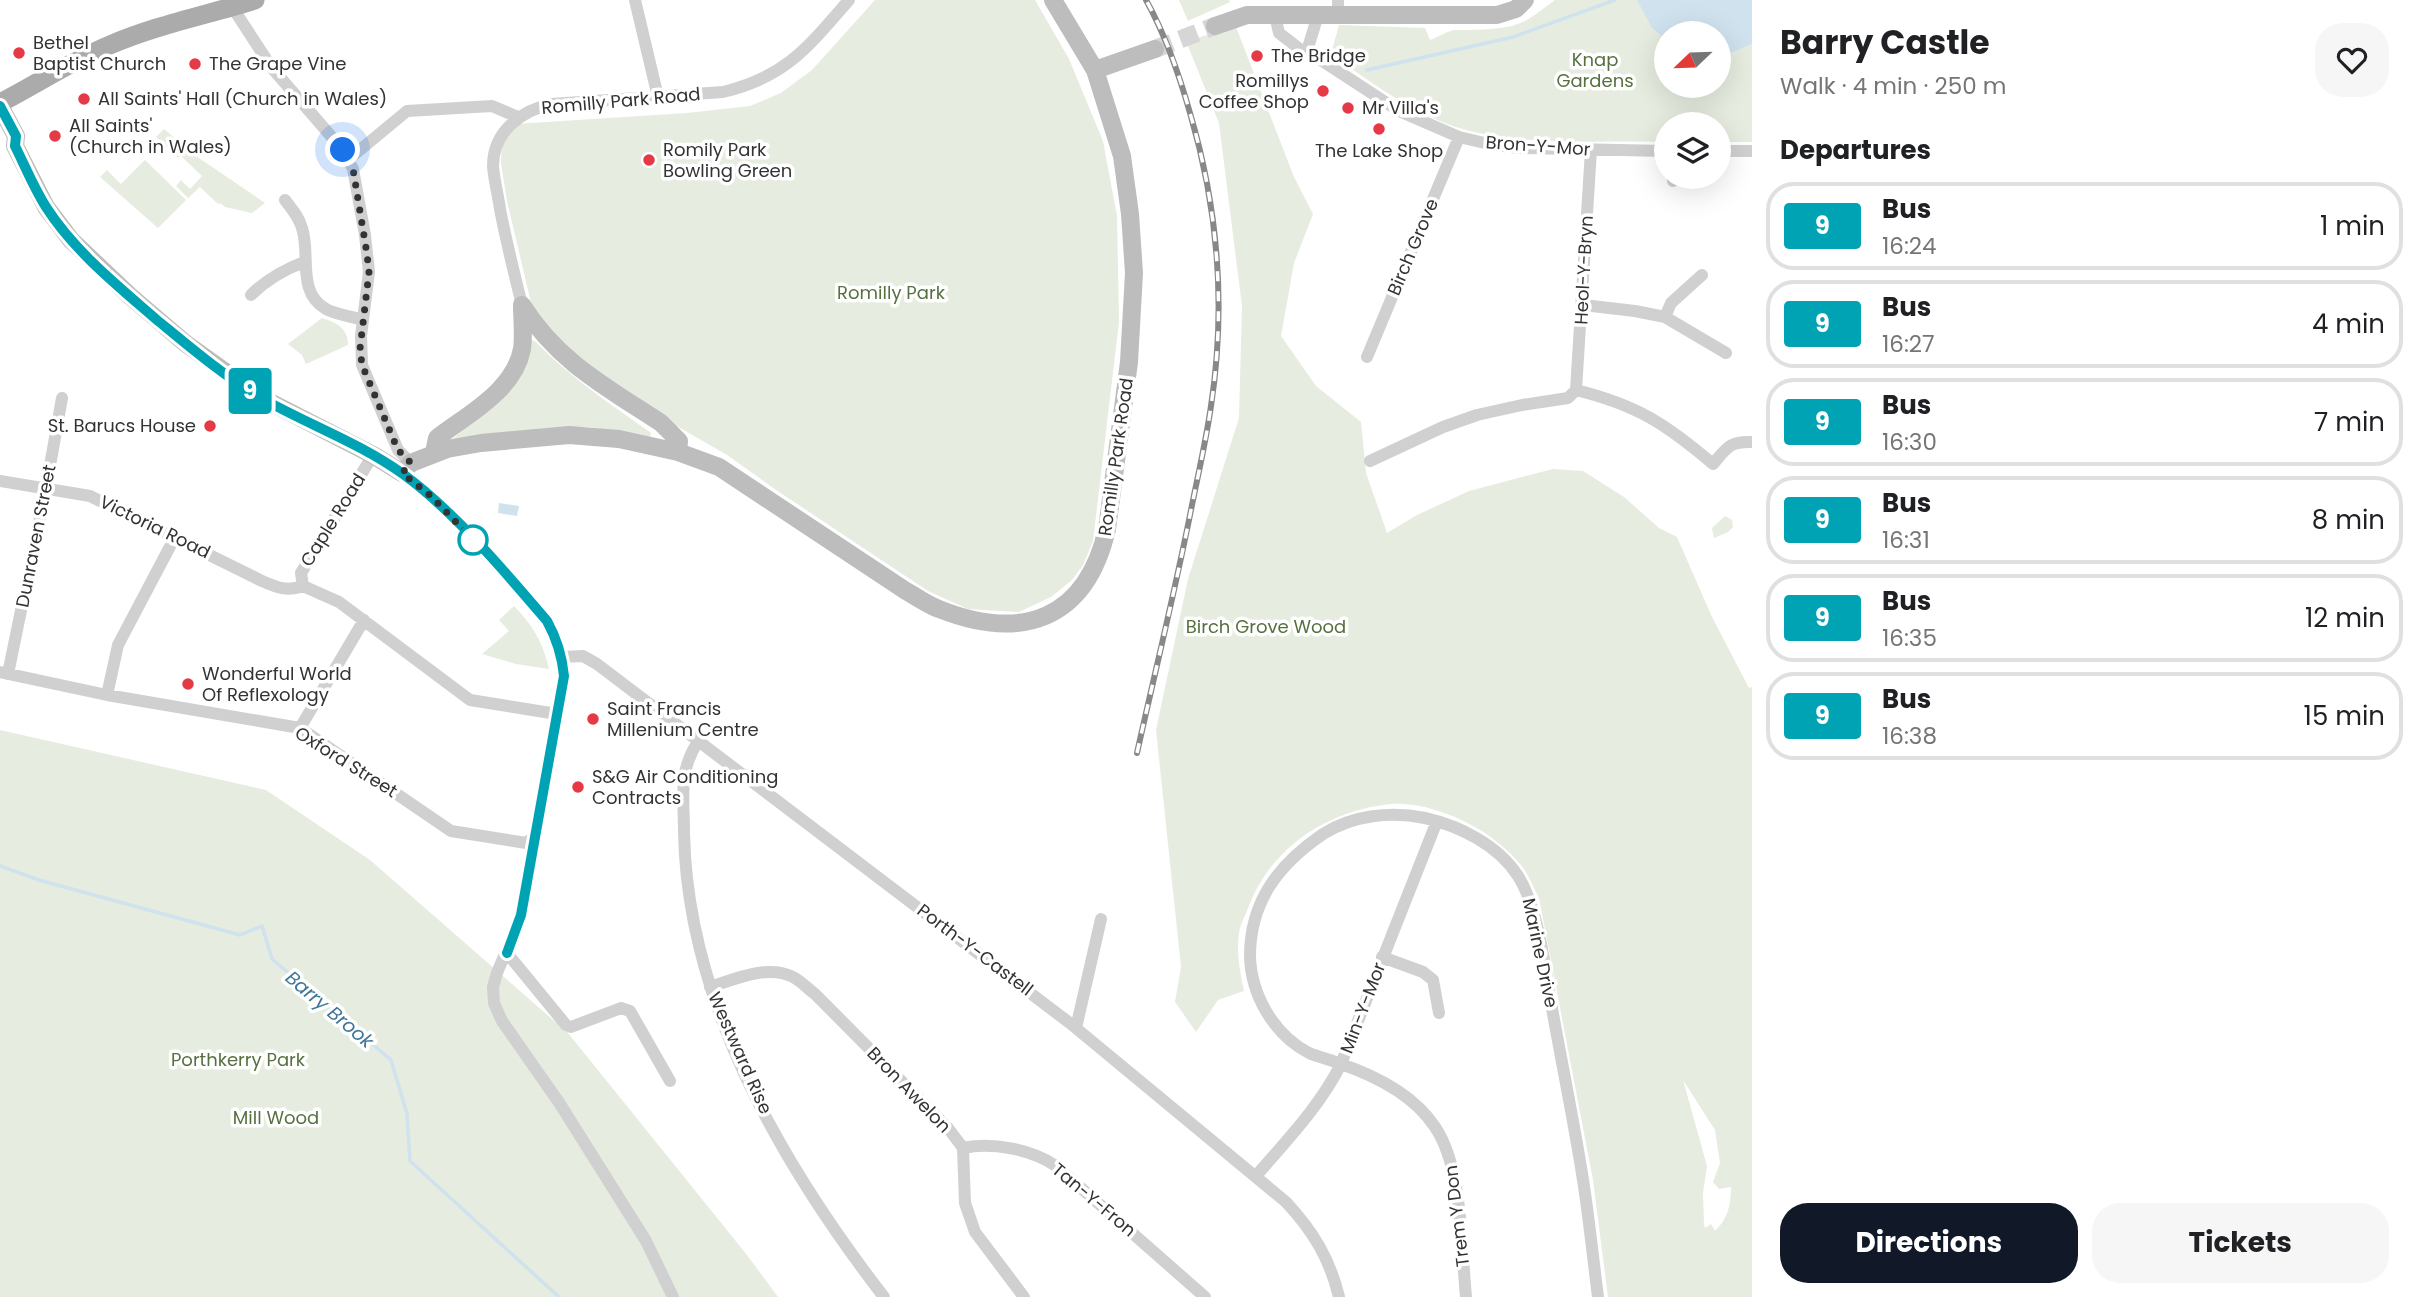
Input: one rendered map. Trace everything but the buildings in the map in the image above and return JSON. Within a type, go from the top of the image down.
[{"type":"main road","points":[[0,104],[44,77],[124,39],[230,4],[255,0]]},
{"type":"main road","points":[[0,91],[31,78],[44,77]]},
{"type":"street","points":[[635,0],[658,97]]},
{"type":"street","name":"Romilly Park Road","points":[[434,453],[437,438],[502,389],[522,349],[522,305],[505,238],[493,165],[502,135],[518,117],[534,108],[552,104],[723,92],[765,78],[798,56],[849,0]]},
{"type":"street","name":"Romilly Park Road","points":[[406,468],[434,453],[481,443],[569,435],[619,439],[678,452],[719,467],[906,591],[939,609],[1001,624],[1027,622],[1051,615],[1067,605],[1088,581],[1101,554],[1107,530],[1129,362],[1134,273],[1122,156],[1095,71],[1053,0]]},
{"type":"street","points":[[1215,26],[1247,15],[1318,15],[1338,7],[1497,15],[1516,9],[1525,0]]},
{"type":"street","points":[[230,4],[272,68],[323,126],[349,159],[353,169],[369,272],[360,349],[362,365],[406,468],[533,605],[552,630],[562,657],[564,676],[521,915],[493,988],[494,1003],[502,1021],[560,1104],[646,1241],[673,1297]]},
{"type":"street","name":"Bron-Y-Mor","points":[[1275,15],[1279,33],[1301,51],[1307,51],[1399,111],[1458,137],[1489,145],[1518,148],[1654,151]]},
{"type":"street","points":[[1307,51],[1318,15]]},
{"type":"street","points":[[1095,71],[1155,49]]},
{"type":"street","points":[[0,104],[16,136],[15,146]]},
{"type":"street","points":[[349,159],[407,111],[492,106],[518,117]]},
{"type":"street","points":[[0,128],[8,141],[15,146],[46,207],[71,240],[185,343],[262,398],[373,455],[406,468]]},
{"type":"street","name":"Birch Grove","points":[[1367,358],[1458,137]]},
{"type":"street","name":"Heol-Y-Bryn","points":[[1576,390],[1591,150]]},
{"type":"street","points":[[1731,151],[1752,151]]},
{"type":"street","points":[[285,200],[303,228],[304,262],[308,283],[317,302],[333,312],[363,320]]},
{"type":"street","points":[[251,295],[261,284],[281,271],[304,262]]},
{"type":"street","points":[[1665,317],[1671,303],[1702,275]]},
{"type":"street","name":"Romilly Park Road","points":[[522,305],[538,330],[562,354],[587,375],[671,432],[678,441],[678,452]]},
{"type":"street","points":[[1583,305],[1635,310],[1665,317],[1726,353]]},
{"type":"street","points":[[1370,461],[1443,427],[1477,415],[1568,398],[1576,390],[1623,403],[1646,414],[1713,464],[1730,444],[1737,441],[1752,442]]},
{"type":"street","name":"Dunraven Street","points":[[4,673],[46,488],[62,398]]},
{"type":"street","name":"Caple Road","points":[[303,586],[301,573],[373,455]]},
{"type":"street","name":"Victoria Road","points":[[0,481],[90,496],[281,589],[292,590],[303,586],[339,602],[470,700],[557,714]]},
{"type":"street","points":[[107,695],[118,645],[175,537]]},
{"type":"street","points":[[299,728],[364,621]]},
{"type":"street","name":"Porth-Y-Castell","points":[[562,657],[583,656],[597,664],[699,740],[1076,1028],[1256,1176],[1308,1226],[1321,1245],[1334,1275],[1339,1297]]},
{"type":"street","name":"Oxford Street","points":[[4,673],[107,695],[299,728],[452,831],[526,843],[534,838]]},
{"type":"street","name":"Westward Rise","points":[[699,740],[688,756],[683,772],[684,852],[689,897],[710,987],[732,1046],[776,1135],[838,1238],[884,1297]]},
{"type":"street","name":"Marine Drive","points":[[1341,1064],[1310,1053],[1290,1041],[1271,1020],[1255,988],[1250,960],[1254,918],[1266,891],[1281,870],[1302,849],[1330,830],[1357,820],[1382,814],[1408,815],[1437,821],[1469,833],[1500,856],[1517,874],[1529,897],[1583,1180],[1598,1297]]},
{"type":"street","name":"Min-Y-Mor","points":[[1256,1176],[1312,1111],[1341,1064],[1437,821]]},
{"type":"street","points":[[1076,1028],[1101,919]]},
{"type":"street","points":[[507,953],[566,1026],[571,1027],[621,1008],[630,1011],[670,1081]]},
{"type":"street","points":[[1382,957],[1423,972],[1433,980],[1439,1013]]},
{"type":"street","name":"Bron Awelon","points":[[710,987],[744,976],[771,972],[793,977],[815,994],[948,1128],[963,1148],[968,1217],[975,1232],[1024,1297]]},
{"type":"street","name":"Trem Y Don","points":[[1341,1064],[1384,1083],[1410,1100],[1435,1126],[1450,1156],[1455,1178],[1466,1297]]},
{"type":"street","name":"Tan-Y-Fron","points":[[963,1148],[992,1147],[1043,1157],[1205,1297]]},
{"type":"green space","name":"Romilly Park","points":[[875,0],[1035,0],[1069,59],[1103,141],[1117,216],[1119,322],[1093,541],[1083,565],[1072,580],[1051,597],[1019,612],[968,609],[928,591],[727,455],[656,414],[561,347],[533,311],[507,201],[501,163],[502,141],[515,124],[687,113],[750,106],[781,93],[812,70]]},
{"type":"green space","points":[[1179,0],[1229,0],[1230,2],[1188,21]]},
{"type":"green space","name":"Knap Gardens","points":[[1555,0],[1752,0],[1752,142],[1731,142],[1731,112],[1654,112],[1654,142],[1531,140],[1480,133],[1439,121],[1407,105],[1331,54],[1339,25],[1425,28],[1430,40],[1453,30],[1512,26],[1529,19]]},
{"type":"green space","name":"Birch Grove Wood","points":[[1236,27],[1294,177],[1313,214],[1294,263],[1281,336],[1316,386],[1361,422],[1366,473],[1387,533],[1417,515],[1469,491],[1553,469],[1583,471],[1624,497],[1659,528],[1677,537],[1712,617],[1749,688],[1752,687],[1752,1297],[1608,1297],[1593,1180],[1539,898],[1516,859],[1490,837],[1464,821],[1415,805],[1390,804],[1367,808],[1323,824],[1286,850],[1258,886],[1241,924],[1238,940],[1244,991],[1218,1000],[1196,1032],[1175,1002],[1181,967],[1156,730],[1188,579],[1239,418],[1242,306],[1219,123],[1186,41]],"holes":[[[1683,1080],[1715,1130],[1720,1163],[1713,1182],[1719,1189],[1731,1187],[1728,1211],[1715,1231],[1711,1224],[1705,1228],[1704,1224],[1703,1193],[1707,1166]]]},
{"type":"green space","points":[[164,129],[196,156],[265,203],[252,213],[225,207],[200,187],[188,198],[176,186],[181,180],[190,189],[202,176],[156,137]]},
{"type":"green space","points":[[145,160],[186,200],[158,228],[100,177],[107,170],[121,184]]},
{"type":"green space","points":[[322,318],[343,330],[348,345],[306,364],[302,355],[288,344]]},
{"type":"green space","points":[[531,340],[576,378],[651,433],[650,437],[589,427],[545,428],[454,442],[453,439],[493,408],[512,389],[526,361]]},
{"type":"green space","points":[[1725,516],[1732,520],[1733,527],[1714,538],[1712,528]]},
{"type":"green space","points":[[514,606],[536,635],[549,669],[516,664],[482,654],[509,631],[499,620]]},
{"type":"green space","name":"Porthkerry Park","points":[[0,730],[266,790],[370,860],[568,1033],[778,1297],[0,1297]]},
{"type":"water","points":[[1637,0],[1752,0],[1752,44],[1731,53],[1731,21],[1654,21],[1654,30]]},
{"type":"water","points":[[499,503],[519,506],[517,516],[498,513]]},
{"type":"waterway","points":[[1367,70],[1513,37],[1615,0]]},
{"type":"waterway","name":"Barry Brook","points":[[0,866],[39,880],[240,935],[262,926],[272,959],[391,1060],[407,1114],[410,1161],[559,1297]]},
{"type":"tunnel","points":[[1155,49],[1215,26]]},
{"type":"railway","points":[[1137,753],[1204,445],[1216,369],[1218,332],[1217,258],[1200,149],[1177,70],[1146,0]]},
{"type":"bus line","name":"9","points":[[0,106],[16,136],[15,146],[46,207],[84,253],[185,343],[235,381],[262,398],[373,455],[431,496],[547,621],[562,657],[564,676],[521,915],[507,953]]},
{"type":"place","name":"Bethel Baptist Church","points":[[19,53]]},
{"type":"place","name":"The Bridge","points":[[1257,56]]},
{"type":"place","name":"The Grape Vine","points":[[195,64]]},
{"type":"place","name":"Romillys Coffee Shop","points":[[1323,91]]},
{"type":"place","name":"All Saints' Hall (Church in Wales)","points":[[84,99]]},
{"type":"place","name":"Mr Villa's","points":[[1348,108]]},
{"type":"place","name":"The Lake Shop","points":[[1379,129]]},
{"type":"place","name":"All Saints' (Church in Wales)","points":[[55,136]]},
{"type":"place","name":"Romily Park Bowling Green","points":[[649,160]]},
{"type":"place","name":"St. Barucs House","points":[[210,426]]},
{"type":"place","name":"Wonderful World Of Reflexology","points":[[188,684]]},
{"type":"place","name":"Saint Francis Millenium Centre","points":[[593,719]]},
{"type":"place","name":"S&G Air Conditioning Contracts","points":[[578,787]]},
{"type":"route","points":[[343,150],[353,169],[369,272],[360,349],[362,365],[398,450],[411,463],[402,473],[431,496],[481,548],[473,540]]},
{"type":"park label","name":"Mill Wood","points":[[276,1118]]}]
